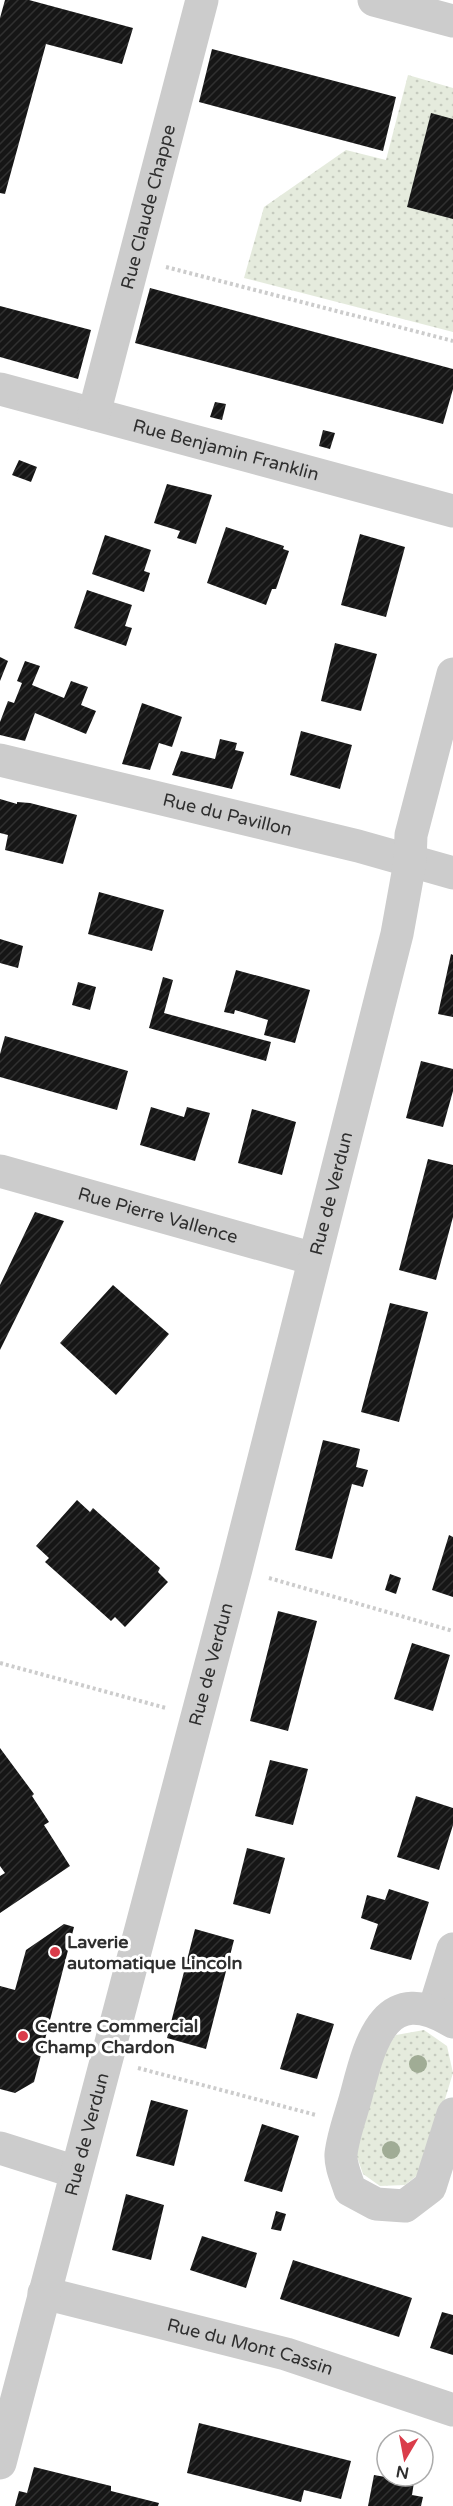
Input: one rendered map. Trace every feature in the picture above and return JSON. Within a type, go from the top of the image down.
[{"type":"street","name":"Rue Claude Chappe","points":[[94,414],[202,0]]},
{"type":"street","points":[[374,0],[453,21]]},
{"type":"street","name":"Rue Benjamin Franklin","points":[[0,389],[453,512]]},
{"type":"street","name":"Rue de Verdun","points":[[0,2463],[236,1569],[397,934],[410,862],[411,835],[453,674]]},
{"type":"street","name":"Rue du Pavillon","points":[[0,760],[358,846],[453,873]]},
{"type":"street","name":"Rue Pierre Vallence","points":[[0,1171],[314,1259]]},
{"type":"street","points":[[453,1949],[444,2016],[409,2007],[389,2016],[369,2044],[341,2156],[350,2190],[376,2204],[405,2206],[430,2187],[447,2158],[453,2114]]},
{"type":"street","points":[[0,2148],[76,2172]]},
{"type":"street","name":"Rue du Mont Cassin","points":[[44,2292],[286,2354],[453,2410]]},
{"type":"path","points":[[135,258],[453,341]]},
{"type":"path","points":[[236,1569],[453,1631]]},
{"type":"path","points":[[0,1663],[196,1716]]},
{"type":"path","points":[[106,2059],[349,2123]]},
{"type":"shaded area","points":[[408,75],[453,88],[453,332],[244,278],[264,207],[346,150],[386,160]]},
{"type":"shaded area","points":[[424,2030],[447,2046],[453,2073],[423,2171],[405,2185],[380,2186],[363,2174],[355,2151],[381,2056],[396,2035]]},
{"type":"building","points":[[5,0],[29,0],[133,28],[122,64],[46,44],[5,194],[0,193],[0,18]]},
{"type":"building","points":[[212,49],[396,97],[383,151],[199,102]]},
{"type":"building","points":[[431,113],[453,119],[453,219],[407,207]]},
{"type":"building","points":[[150,288],[453,369],[453,389],[443,424],[135,343]]},
{"type":"building","points":[[0,306],[91,330],[78,379],[0,357]]},
{"type":"building","points":[[215,402],[226,404],[222,420],[210,417]]},
{"type":"building","points":[[323,430],[335,433],[330,449],[319,446]]},
{"type":"building","points":[[19,460],[37,467],[31,482],[12,475]]},
{"type":"building","points":[[167,484],[212,495],[196,544],[177,538],[180,531],[154,523]]},
{"type":"building","points":[[226,527],[284,546],[283,549],[289,551],[276,589],[272,589],[266,605],[207,583]]},
{"type":"building","points":[[360,534],[405,547],[386,617],[341,605]]},
{"type":"building","points":[[105,535],[151,550],[144,571],[150,573],[144,592],[92,574]]},
{"type":"building","points":[[87,590],[132,605],[125,626],[132,628],[126,646],[74,628]]},
{"type":"building","points":[[335,643],[377,654],[361,711],[321,701]]},
{"type":"building","points":[[0,657],[8,661],[0,681]]},
{"type":"building","points":[[25,661],[40,666],[32,685],[64,698],[71,681],[88,687],[81,705],[96,711],[86,734],[35,713],[25,741],[0,735],[0,722],[8,701],[14,703],[22,683],[17,681]]},
{"type":"building","points":[[142,703],[182,717],[172,747],[159,743],[150,770],[122,764]]},
{"type":"building","points":[[301,731],[352,745],[340,789],[290,775]]},
{"type":"building","points":[[220,739],[237,743],[235,750],[244,752],[232,789],[172,775],[181,751],[215,759]]},
{"type":"building","points":[[0,799],[17,804],[17,802],[30,803],[77,815],[63,864],[5,850],[8,835],[0,833]]},
{"type":"building","points":[[99,892],[164,910],[152,951],[88,934]]},
{"type":"building","points":[[0,939],[23,946],[18,968],[0,963]]},
{"type":"building","points":[[451,954],[453,955],[453,1017],[438,1014]]},
{"type":"building","points":[[236,970],[310,990],[295,1043],[264,1035],[268,1020],[235,1010],[234,1014],[224,1012]]},
{"type":"building","points":[[163,977],[173,980],[164,1013],[271,1042],[266,1061],[149,1028]]},
{"type":"building","points":[[78,982],[96,987],[90,1010],[72,1005]]},
{"type":"building","points":[[5,1036],[128,1071],[117,1110],[0,1077],[0,1054]]},
{"type":"building","points":[[421,1061],[453,1069],[453,1091],[443,1127],[406,1118]]},
{"type":"building","points":[[151,1107],[184,1117],[187,1107],[210,1113],[195,1161],[140,1145]]},
{"type":"building","points":[[252,1109],[296,1122],[282,1175],[238,1163]]},
{"type":"building","points":[[428,1159],[453,1165],[453,1217],[436,1280],[399,1270]]},
{"type":"building","points":[[35,1212],[64,1221],[0,1350],[0,1285]]},
{"type":"building","points":[[113,1285],[169,1334],[116,1395],[60,1343]]},
{"type":"building","points":[[390,1303],[428,1312],[399,1422],[361,1412]]},
{"type":"building","points":[[323,1440],[360,1449],[356,1467],[368,1470],[363,1487],[352,1484],[332,1559],[295,1550]]},
{"type":"building","points":[[77,1500],[90,1512],[93,1508],[160,1568],[158,1572],[168,1582],[125,1627],[115,1617],[111,1621],[45,1562],[49,1558],[36,1546]]},
{"type":"building","points":[[449,1535],[453,1537],[453,1597],[432,1590]]},
{"type":"building","points":[[390,1574],[401,1578],[396,1594],[385,1590]]},
{"type":"building","points":[[278,1611],[317,1621],[288,1731],[250,1721]]},
{"type":"building","points":[[412,1643],[450,1655],[433,1711],[394,1699]]},
{"type":"building","points":[[0,1748],[34,1794],[32,1796],[49,1822],[44,1825],[70,1866],[0,1913],[0,1876],[5,1873],[0,1866]]},
{"type":"building","points":[[270,1760],[308,1769],[293,1825],[255,1816]]},
{"type":"building","points":[[416,1796],[453,1808],[453,1825],[439,1870],[397,1857]]},
{"type":"building","points":[[247,1848],[285,1858],[270,1914],[233,1904]]},
{"type":"building","points":[[389,1889],[429,1902],[411,1960],[370,1949],[378,1924],[361,1918],[367,1895],[385,1900]]},
{"type":"building","name":"Centre Commercial Champ Chardon","points":[[64,1924],[74,1927],[34,2082],[15,2093],[0,2089],[0,1986],[15,1990],[26,1950]]},
{"type":"building","points":[[195,1929],[234,1940],[206,2049],[167,2038]]},
{"type":"building","points":[[297,2013],[334,2024],[317,2079],[280,2069]]},
{"type":"building","points":[[151,2100],[188,2110],[174,2166],[136,2156]]},
{"type":"building","points":[[262,2124],[299,2136],[282,2192],[244,2181]]},
{"type":"building","points":[[126,2194],[164,2205],[151,2260],[112,2250]]},
{"type":"building","points":[[276,2211],[286,2214],[281,2231],[271,2229]]},
{"type":"building","points":[[202,2236],[257,2253],[246,2288],[190,2270]]},
{"type":"building","points":[[293,2260],[412,2298],[399,2337],[280,2299]]},
{"type":"building","points":[[442,2312],[453,2315],[453,2355],[430,2348]]},
{"type":"building","points":[[199,2423],[351,2461],[341,2499],[304,2490],[301,2502],[187,2473]]},
{"type":"building","points":[[34,2467],[111,2486],[111,2491],[159,2503],[158,2506],[15,2506],[19,2491],[27,2493]]},
{"type":"building","points":[[374,2475],[375,2488],[413,2488],[412,2495],[423,2497],[421,2506],[368,2506]]},
{"type":"place","name":"Laverie automatique Lincoln","points":[[55,1952]]},
{"type":"place","name":"Centre Commercial Champ Chardon","points":[[23,2036]]}]
